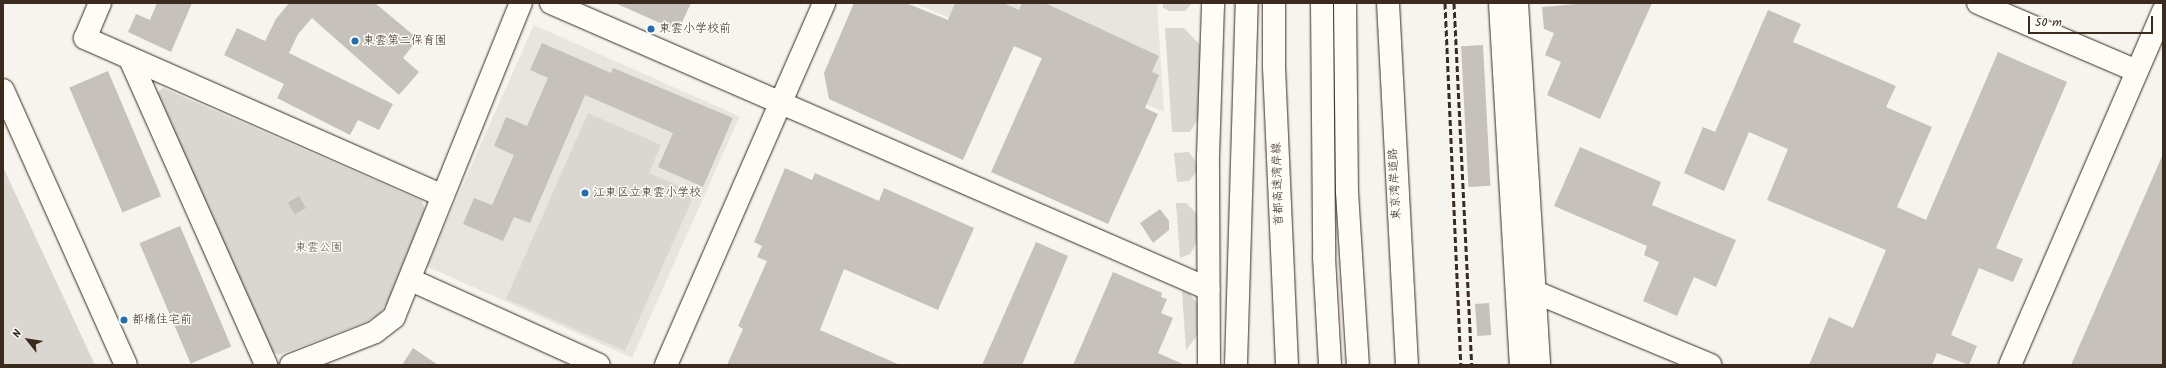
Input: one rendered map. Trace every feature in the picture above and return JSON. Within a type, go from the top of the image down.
[{"type":"main road","points":[[100,3],[85,38],[443,196]]},
{"type":"main road","points":[[291,365],[375,332],[388,324],[399,309],[521,3]]},
{"type":"main road","points":[[551,3],[782,102],[1209,290]]},
{"type":"main road","points":[[666,365],[824,3]]},
{"type":"main road","points":[[1209,365],[1212,3]]},
{"type":"main road","points":[[1236,365],[1247,3]]},
{"type":"main road","name":"首都高速湾岸線","points":[[1274,3],[1274,67],[1281,256],[1287,365]]},
{"type":"main road","points":[[1322,3],[1324,256],[1330,365]]},
{"type":"main road","points":[[1345,3],[1347,192],[1358,365]]},
{"type":"main road","name":"東京湾岸道路","points":[[1388,3],[1407,365]]},
{"type":"main road","points":[[1500,3],[1521,365]]},
{"type":"main road","points":[[1517,3],[1539,365]]},
{"type":"main road","points":[[1978,3],[2137,71]]},
{"type":"main road","points":[[2010,365],[2163,11]]},
{"type":"main road","points":[[130,59],[266,365]]},
{"type":"main road","points":[[3,90],[126,365]]},
{"type":"main road","points":[[1278,365],[1276,310],[1281,256]]},
{"type":"main road","points":[[1324,256],[1335,365]]},
{"type":"main road","points":[[411,280],[600,365]]},
{"type":"main road","points":[[1535,292],[1710,365]]},
{"type":"shaded area","points":[[915,3],[1157,3],[1164,112]]},
{"type":"shaded area","name":"江東区立東雲小学校","points":[[534,25],[740,117],[632,358],[427,266]]},
{"type":"green space","points":[[1163,3],[1192,3],[1185,11],[1170,11],[1163,8]]},
{"type":"green space","points":[[1165,28],[1184,28],[1201,46],[1200,116],[1190,132],[1172,132]]},
{"type":"green space","name":"東雲公園","points":[[163,88],[422,201],[425,209],[387,303],[380,313],[366,322],[279,355],[273,352],[157,93]]},
{"type":"green space","points":[[588,113],[661,145],[649,173],[695,193],[625,351],[506,299]]},
{"type":"green space","points":[[1189,152],[1200,168],[1189,181],[1177,182],[1174,153]]},
{"type":"green space","points":[[3,167],[95,365],[3,365]]},
{"type":"green space","points":[[1176,203],[1186,203],[1199,216],[1196,244],[1190,254],[1180,258]]},
{"type":"green space","points":[[1182,291],[1190,294],[1199,306],[1200,332],[1186,350]]},
{"type":"building","points":[[157,3],[192,3],[171,52],[128,32],[136,14],[150,20]]},
{"type":"building","points":[[289,3],[375,3],[418,39],[403,58],[419,72],[399,95],[312,18],[298,34],[289,53],[393,104],[379,130],[358,120],[350,135],[277,98],[284,84],[224,55],[237,28],[265,41],[276,19]]},
{"type":"building","points":[[615,3],[691,3],[678,31]]},
{"type":"building","points":[[854,3],[906,3],[948,20],[955,3],[1003,3],[1019,10],[1022,3],[1045,3],[1159,56],[1152,72],[1159,75],[1145,108],[1158,114],[1108,224],[991,172],[1042,58],[1014,46],[963,160],[829,99],[824,73]]},
{"type":"building","points":[[1588,3],[1652,3],[1600,119],[1547,95],[1561,62],[1545,55],[1554,33],[1544,29],[1542,7]]},
{"type":"building","points":[[1768,10],[1801,24],[1793,42],[1896,86],[1886,107],[1932,127],[1897,207],[1926,220],[1998,52],[2067,82],[1996,248],[2023,259],[2013,282],[1979,268],[1951,335],[1977,346],[1969,365],[1937,353],[1932,365],[1809,365],[1829,317],[1853,328],[1886,250],[1767,200],[1788,149],[1749,132],[1724,191],[1684,173],[1703,127],[1715,132]]},
{"type":"building","points":[[542,43],[611,73],[613,68],[733,118],[703,187],[658,167],[673,133],[585,95],[530,223],[514,217],[503,241],[463,224],[474,198],[492,205],[514,155],[494,146],[506,117],[527,126],[548,78],[530,70]]},
{"type":"building","points":[[1483,45],[1490,186],[1468,187],[1461,46]]},
{"type":"building","points":[[108,71],[161,196],[122,213],[69,87]]},
{"type":"building","points":[[1580,147],[1661,182],[1652,205],[1736,240],[1716,287],[1694,277],[1677,316],[1643,301],[1659,262],[1644,255],[1647,246],[1554,206]]},
{"type":"building","points":[[2163,154],[2163,365],[2071,365]]},
{"type":"building","points":[[785,168],[812,180],[815,173],[879,201],[884,188],[974,228],[938,310],[844,269],[820,330],[900,365],[727,365],[743,329],[738,326],[767,261],[757,257],[762,246],[754,242]]},
{"type":"building","points":[[299,196],[306,208],[295,215],[288,203]]},
{"type":"building","points":[[1160,209],[1169,221],[1169,230],[1153,243],[1140,223]]},
{"type":"building","points":[[180,226],[231,347],[191,364],[139,243]]},
{"type":"building","points":[[1036,242],[1068,256],[1022,365],[982,365]]},
{"type":"building","points":[[1113,272],[1162,293],[1161,297],[1167,299],[1161,313],[1173,318],[1158,353],[1185,365],[1073,365]]},
{"type":"building","points":[[1489,303],[1491,335],[1477,336],[1475,304]]},
{"type":"building","points":[[413,348],[438,365],[402,365]]},
{"type":"railway","points":[[1445,3],[1461,365]]},
{"type":"railway","points":[[1454,3],[1472,365]]},
{"type":"place","name":"東雲小学校前","points":[[651,29]]},
{"type":"place","name":"東雲第二保育園","points":[[355,41]]},
{"type":"place","name":"江東区立東雲小学校","points":[[585,193]]},
{"type":"place","name":"都橋住宅前","points":[[124,320]]}]
